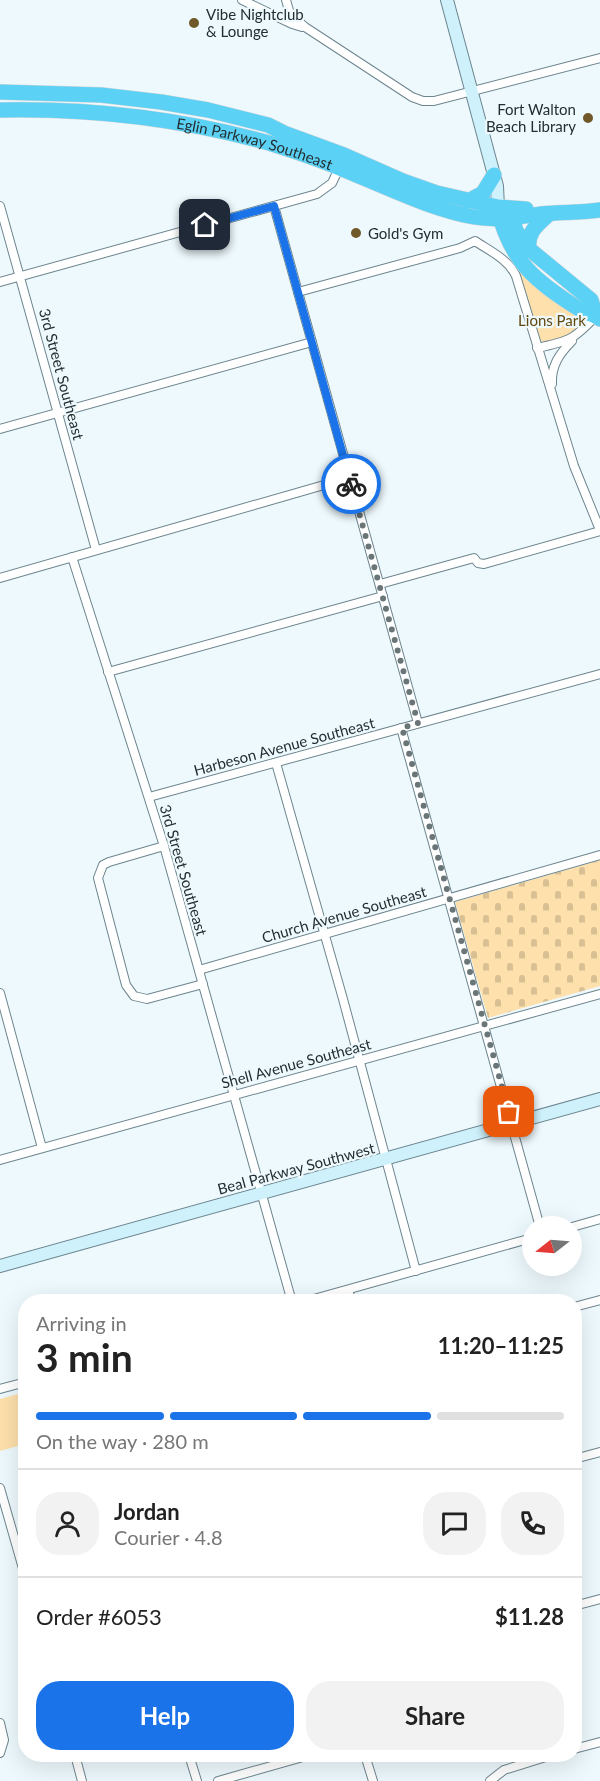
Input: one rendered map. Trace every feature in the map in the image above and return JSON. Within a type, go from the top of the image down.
[{"type":"highway","name":"Eglin Parkway Southeast","points":[[0,92],[85,93],[179,105],[268,125],[342,161],[401,195],[475,217],[524,208],[547,214],[600,210]]},
{"type":"highway","name":"Eglin Parkway Southeast","points":[[0,110],[87,112],[175,122],[342,161],[505,213]]},
{"type":"highway","points":[[468,201],[483,193],[496,181]]},
{"type":"highway","points":[[505,213],[529,249],[591,300],[598,317]]},
{"type":"highway","points":[[505,213],[507,241],[525,268],[544,285],[582,312],[598,317]]},
{"type":"highway","points":[[529,249],[528,241],[533,229],[547,214]]},
{"type":"main road","points":[[447,0],[505,213]]},
{"type":"main road","name":"Beal Parkway Southwest","points":[[0,1266],[600,1099]]},
{"type":"street","points":[[242,0],[292,24],[304,27]]},
{"type":"street","points":[[286,0],[290,14],[304,27],[412,97],[423,101],[434,101],[472,92],[600,58]]},
{"type":"street","points":[[0,282],[317,194],[332,183],[342,161]]},
{"type":"street","name":"3rd Street Southeast","points":[[0,206],[96,550]]},
{"type":"street","points":[[274,206],[418,723]]},
{"type":"street","points":[[298,292],[460,248],[475,241],[512,267],[574,466],[600,531],[484,564],[478,563],[474,558],[380,584]]},
{"type":"street","points":[[552,391],[552,371],[556,361],[577,336],[598,317]]},
{"type":"street","points":[[537,348],[577,336]]},
{"type":"street","points":[[0,429],[312,342]]},
{"type":"street","points":[[0,578],[324,485]]},
{"type":"street","name":"3rd Street Southeast","points":[[72,557],[164,846],[290,1294]]},
{"type":"street","points":[[108,672],[383,596]]},
{"type":"street","name":"Harbeson Avenue Southeast","points":[[148,797],[600,674]]},
{"type":"street","points":[[402,728],[537,1216]]},
{"type":"street","points":[[276,763],[360,1060],[416,1271]]},
{"type":"street","points":[[164,846],[109,862],[103,866],[98,878],[126,986],[134,996],[147,999],[202,984]]},
{"type":"street","name":"Church Avenue Southeast","points":[[199,970],[600,855]]},
{"type":"street","points":[[0,993],[42,1148]]},
{"type":"street","name":"Shell Avenue Southeast","points":[[0,1160],[600,994]]},
{"type":"street","points":[[582,1224],[600,1219]]},
{"type":"street","points":[[333,1294],[522,1241]]},
{"type":"street","points":[[348,1290],[349,1294]]},
{"type":"street","points":[[582,1305],[600,1300]]},
{"type":"street","points":[[0,1389],[18,1384]]},
{"type":"street","points":[[582,1457],[600,1452]]},
{"type":"street","points":[[0,1488],[18,1552]]},
{"type":"street","points":[[582,1604],[600,1599]]},
{"type":"street","points":[[0,1723],[4,1740],[0,1753]]},
{"type":"street","points":[[582,1747],[600,1742]]},
{"type":"street","points":[[77,1762],[82,1781]]},
{"type":"street","points":[[191,1762],[197,1781]]},
{"type":"street","points":[[218,1781],[285,1762]]},
{"type":"street","points":[[367,1762],[373,1781]]},
{"type":"street","points":[[490,1781],[504,1770],[530,1762]]},
{"type":"green space","name":"Lions Park","points":[[518,265],[580,317],[580,324],[572,334],[539,342],[515,267]]},
{"type":"green space","points":[[600,860],[600,986],[488,1018],[455,902]]},
{"type":"green space","points":[[18,1394],[18,1446],[0,1451],[0,1399]]},
{"type":"way so far","points":[[351,484],[418,723],[402,728],[509,1112]]},
{"type":"place","name":"Vibe Nightclub & Lounge","points":[[194,23]]},
{"type":"place","name":"Fort Walton Beach Library","points":[[588,118]]},
{"type":"place","name":"Gold's Gym","points":[[356,233]]},
{"type":"route","points":[[205,225],[274,206],[351,484]]}]
